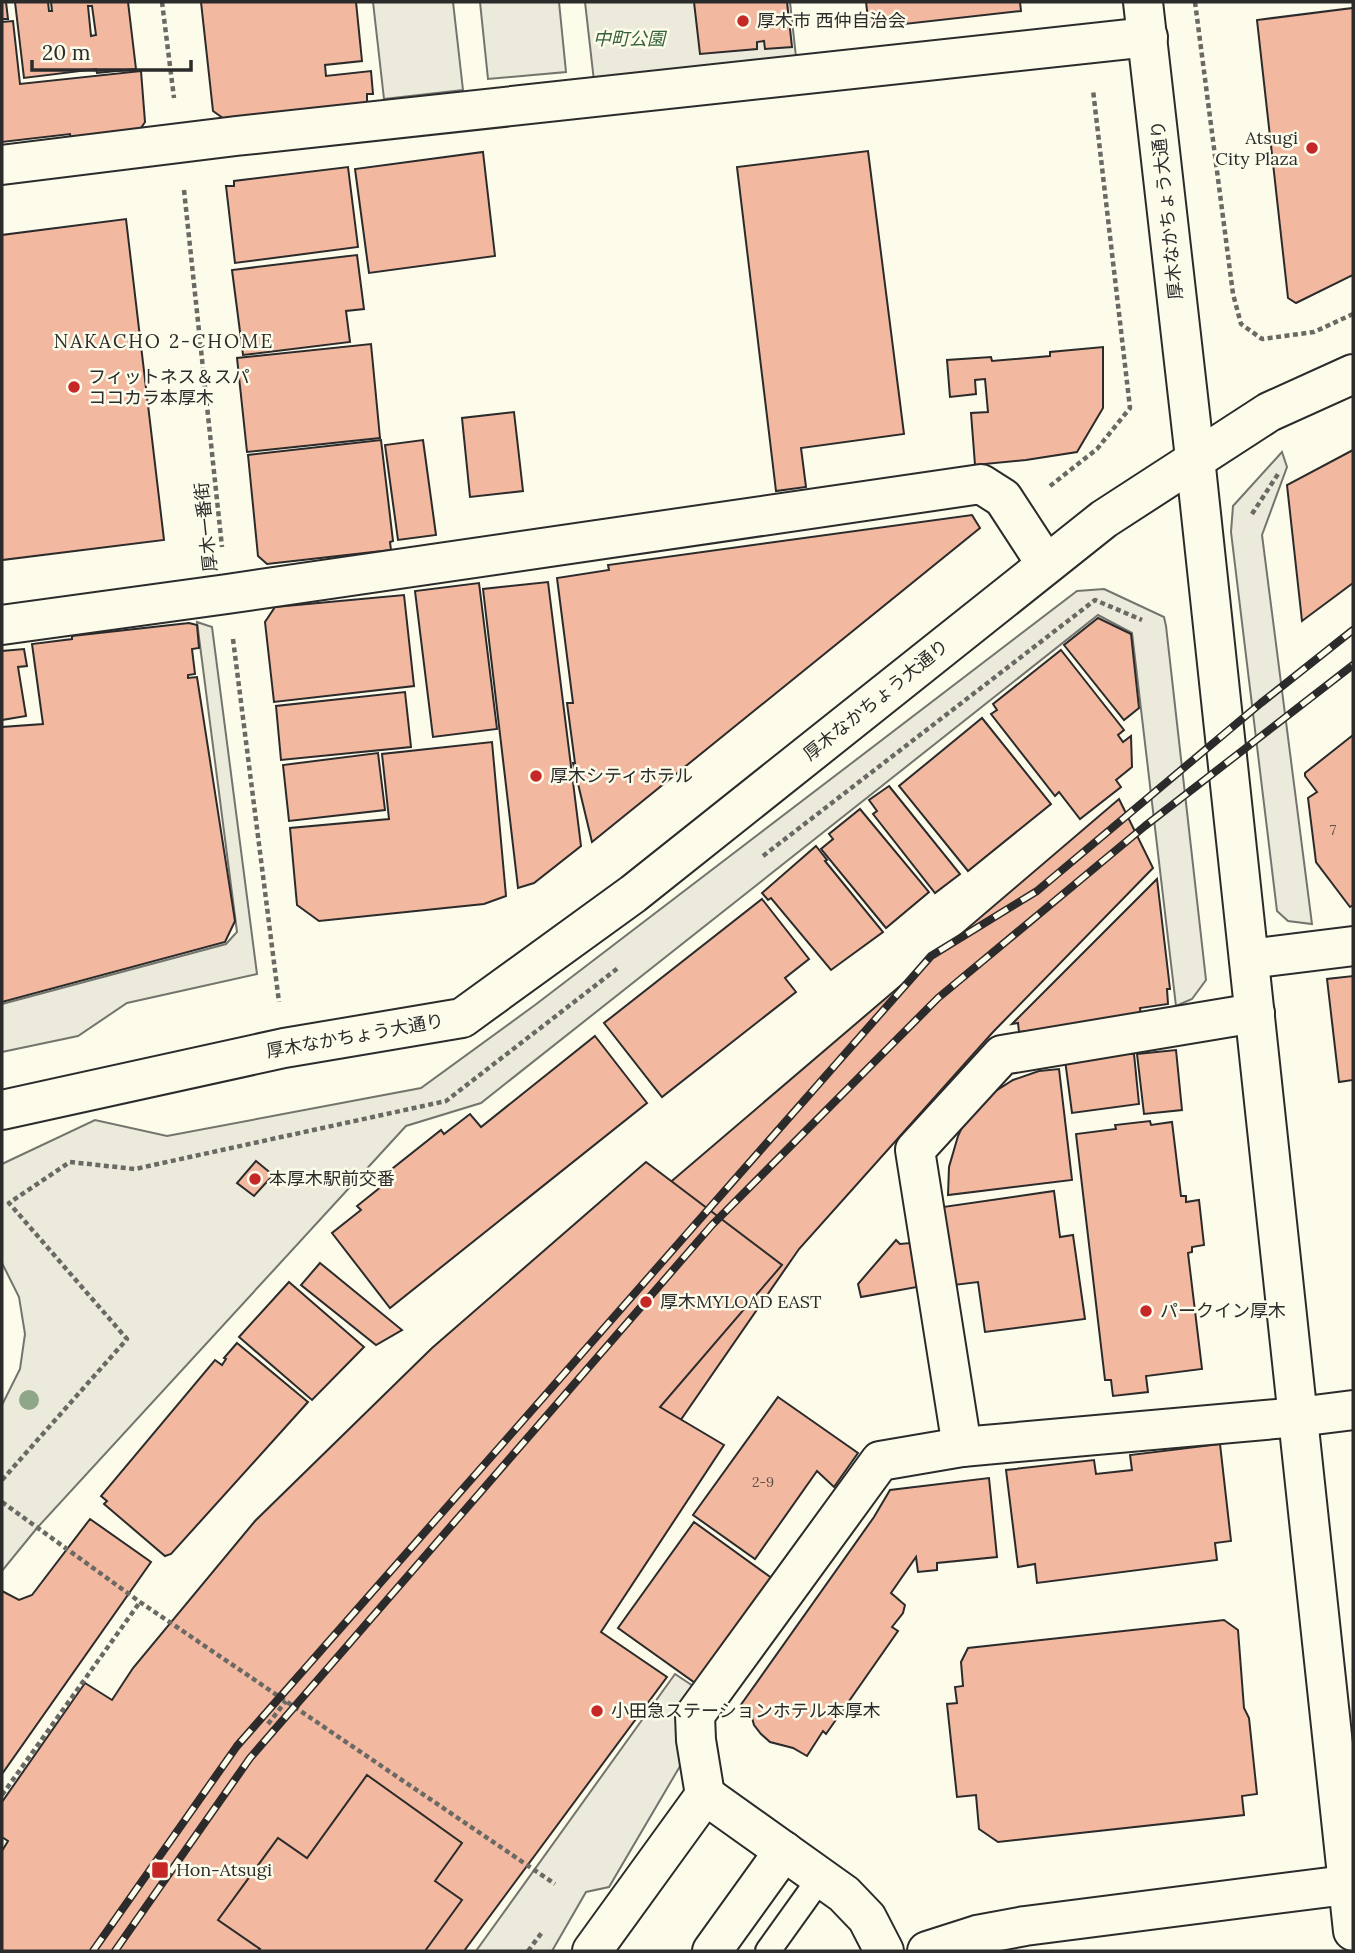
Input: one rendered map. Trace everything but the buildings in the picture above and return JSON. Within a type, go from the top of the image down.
[{"type":"street","points":[[2,165],[1146,19]]},
{"type":"street","name":"厚木なかちょう大通り","points":[[2,1110],[284,1048],[462,1018],[633,894],[1104,519],[1195,458],[1146,19]]},
{"type":"street","points":[[1353,374],[1269,412],[1195,458],[1351,1885],[1353,1931]]},
{"type":"street","points":[[2,625],[981,484],[1003,498],[1046,564]]},
{"type":"street","points":[[1249,958],[1353,946]]},
{"type":"street","points":[[962,1447],[915,1150],[1002,1055],[1255,1013]]},
{"type":"street","points":[[592,1951],[705,1795],[696,1740],[695,1715],[880,1461],[962,1447],[1353,1410]]},
{"type":"street","points":[[705,1795],[844,1894],[867,1918],[884,1951]]},
{"type":"street","points":[[712,1951],[784,1851]]},
{"type":"street","points":[[927,1951],[977,1936],[1027,1939],[1351,1885]]},
{"type":"lane","points":[[768,1951],[821,1877]]},
{"type":"path","name":"厚木一番街","points":[[162,2],[227,594],[271,923],[284,1048]]},
{"type":"path","points":[[1195,2],[1233,294],[1241,324],[1262,339],[1314,332],[1353,314]]},
{"type":"path","points":[[1014,514],[1097,449],[1130,408],[1093,89]]},
{"type":"path","points":[[1252,514],[1278,474]]},
{"type":"path","points":[[2,1502],[140,1602],[555,1884]]},
{"type":"path","points":[[2,1795],[140,1602]]},
{"type":"path","points":[[268,1724],[286,1701]]},
{"type":"path","points":[[528,1951],[543,1931]]},
{"type":"green space","name":"中町公園","points":[[585,2],[790,2],[796,57],[594,81]]},
{"type":"shaded area","points":[[373,2],[453,2],[463,90],[384,99]]},
{"type":"shaded area","points":[[480,2],[559,2],[566,72],[488,79]]},
{"type":"shaded area","points":[[1282,452],[1287,467],[1262,535],[1312,924],[1288,921],[1277,911],[1231,532],[1233,506]]},
{"type":"shaded area","points":[[1104,589],[1164,617],[1166,626],[1206,980],[1192,999],[1176,1006],[1132,633],[1098,615],[481,1103],[406,1126],[37,1528],[2,1571],[2,1405],[20,1369],[25,1334],[19,1297],[2,1263],[2,1164],[95,1120],[167,1136],[421,1088],[535,1005],[1077,591]]},
{"type":"shaded area","points":[[197,622],[212,627],[257,974],[127,1003],[78,1036],[2,1052],[2,1004],[226,944],[237,932]]},
{"type":"shaded area","points":[[675,1674],[699,1690],[686,1756],[609,1887],[586,1892],[552,1951],[476,1951]]},
{"type":"railway","points":[[93,1951],[237,1746],[931,956],[1037,891],[1261,703],[1353,630]]},
{"type":"railway","points":[[115,1951],[250,1758],[712,1225],[938,998],[1145,826],[1353,665]]},
{"type":"place","name":"厚木市 西仲自治会","points":[[743,21]]},
{"type":"place","name":"Atsugi City Plaza","points":[[1312,148]]},
{"type":"place","name":"フィットネス＆スパ ココカラ本厚木","points":[[74,387]]},
{"type":"place","name":"厚木シティホテル","points":[[536,776]]},
{"type":"place","name":"本厚木駅前交番","points":[[255,1179]]},
{"type":"place","name":"厚木MYLOAD EAST","points":[[646,1302]]},
{"type":"place","name":"パークイン厚木","points":[[1146,1311]]},
{"type":"place","name":"小田急ステーションホテル本厚木","points":[[597,1711]]},
{"type":"place","name":"Hon-Atsugi","points":[[160,1870]]},
{"type":"district","name":"NAKACHO 2-CHOME","points":[[164,341]]}]
